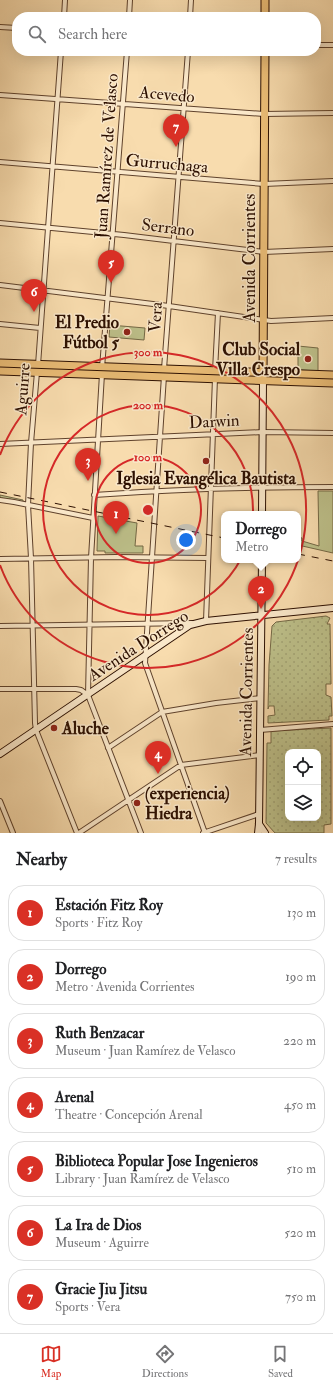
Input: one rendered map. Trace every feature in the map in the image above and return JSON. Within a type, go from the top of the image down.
[{"type":"main road","points":[[265,0],[265,12]]},
{"type":"main road","name":"Avenida Corrientes","points":[[262,511],[265,56]]},
{"type":"main road","points":[[0,363],[38,364],[102,370],[215,375],[263,381],[333,383]]},
{"type":"main road","points":[[0,371],[37,372],[102,370]]},
{"type":"main road","points":[[215,375],[263,372],[333,375]]},
{"type":"main road","name":"Avenida Corrientes","points":[[258,833],[263,615],[262,563]]},
{"type":"main road","name":"Avenida Dorrego","points":[[0,754],[194,623],[333,608]]},
{"type":"main road","name":"Avenida Corrientes","points":[[259,824],[264,833]]},
{"type":"street","points":[[64,12],[65,0]]},
{"type":"street","points":[[129,12],[130,0]]},
{"type":"street","points":[[190,12],[191,0]]},
{"type":"street","points":[[0,27],[12,28]]},
{"type":"street","points":[[321,45],[333,45]]},
{"type":"street","name":"Aguirre","points":[[61,56],[31,443],[28,506],[36,730],[78,833]]},
{"type":"street","name":"Juan Ramírez de Velasco","points":[[88,695],[93,518],[97,440],[127,56]]},
{"type":"street","name":"Vera","points":[[188,56],[164,373],[145,663],[204,833]]},
{"type":"street","name":"Acevedo","points":[[0,95],[264,114],[333,113]]},
{"type":"street","name":"Gurruchaga","points":[[0,162],[264,184],[333,181]]},
{"type":"street","name":"Serrano","points":[[0,223],[113,234],[264,252],[333,249]]},
{"type":"street","points":[[0,285],[169,306],[264,320],[333,318]]},
{"type":"street","points":[[206,621],[207,558],[218,313]]},
{"type":"street","points":[[0,324],[40,328]]},
{"type":"street","name":"Darwin","points":[[0,444],[263,432],[333,433]]},
{"type":"street","points":[[94,495],[262,487],[333,487]]},
{"type":"street","points":[[0,500],[93,518]]},
{"type":"street","points":[[0,559],[207,558]]},
{"type":"street","points":[[0,626],[194,623]]},
{"type":"street","points":[[0,689],[76,689],[81,690],[88,695],[141,833]]},
{"type":"street","points":[[108,748],[162,712],[216,703],[261,698]]},
{"type":"street","points":[[260,730],[333,724]]},
{"type":"street","points":[[78,833],[181,765],[260,755]]},
{"type":"street","points":[[0,802],[13,833]]},
{"type":"street","points":[[204,833],[259,814]]},
{"type":"green space","name":"El Predio Fútbol 5","points":[[110,325],[145,328],[144,340],[109,337]]},
{"type":"green space","name":"Club Social Villa Crespo","points":[[298,346],[318,348],[318,371],[298,370]]},
{"type":"green space","points":[[318,491],[333,491],[333,553],[301,546],[301,538],[302,541],[319,546]]},
{"type":"green space","points":[[0,495],[23,500],[23,502],[0,499]]},
{"type":"green space","points":[[98,516],[137,523],[135,546],[143,546],[143,553],[105,553],[105,551],[97,551]]},
{"type":"green space","points":[[326,616],[330,618],[327,624],[330,624],[331,684],[326,684],[326,695],[331,697],[332,716],[329,716],[329,720],[268,723],[268,716],[275,715],[274,706],[269,706],[268,709],[272,626],[276,622]]},
{"type":"green space","points":[[331,728],[331,824],[324,825],[324,833],[275,833],[266,823],[267,743],[271,743],[271,731]]},
{"type":"railway","points":[[0,492],[221,537]]},
{"type":"railway","points":[[301,555],[333,561]]},
{"type":"place","name":"Gracie Jiu Jitsu","points":[[176,147]]},
{"type":"place","name":"Biblioteca Popular Jose Ingenieros","points":[[111,283]]},
{"type":"place","name":"La Ira de Dios","points":[[34,312]]},
{"type":"place","name":"El Predio Fútbol 5","points":[[127,332]]},
{"type":"place","name":"Club Social Villa Crespo","points":[[308,359]]},
{"type":"place","name":"Iglesia Evangélica Bautista","points":[[206,461]]},
{"type":"place","name":"Ruth Benzacar","points":[[88,481]]},
{"type":"place","name":"Estación Fitz Roy","points":[[116,534]]},
{"type":"place","name":"Dorrego","points":[[261,609]]},
{"type":"place","name":"Aluche","points":[[54,728]]},
{"type":"place","name":"Arenal","points":[[158,774]]},
{"type":"place","name":"(experiencia) Hiedra","points":[[137,803]]}]
